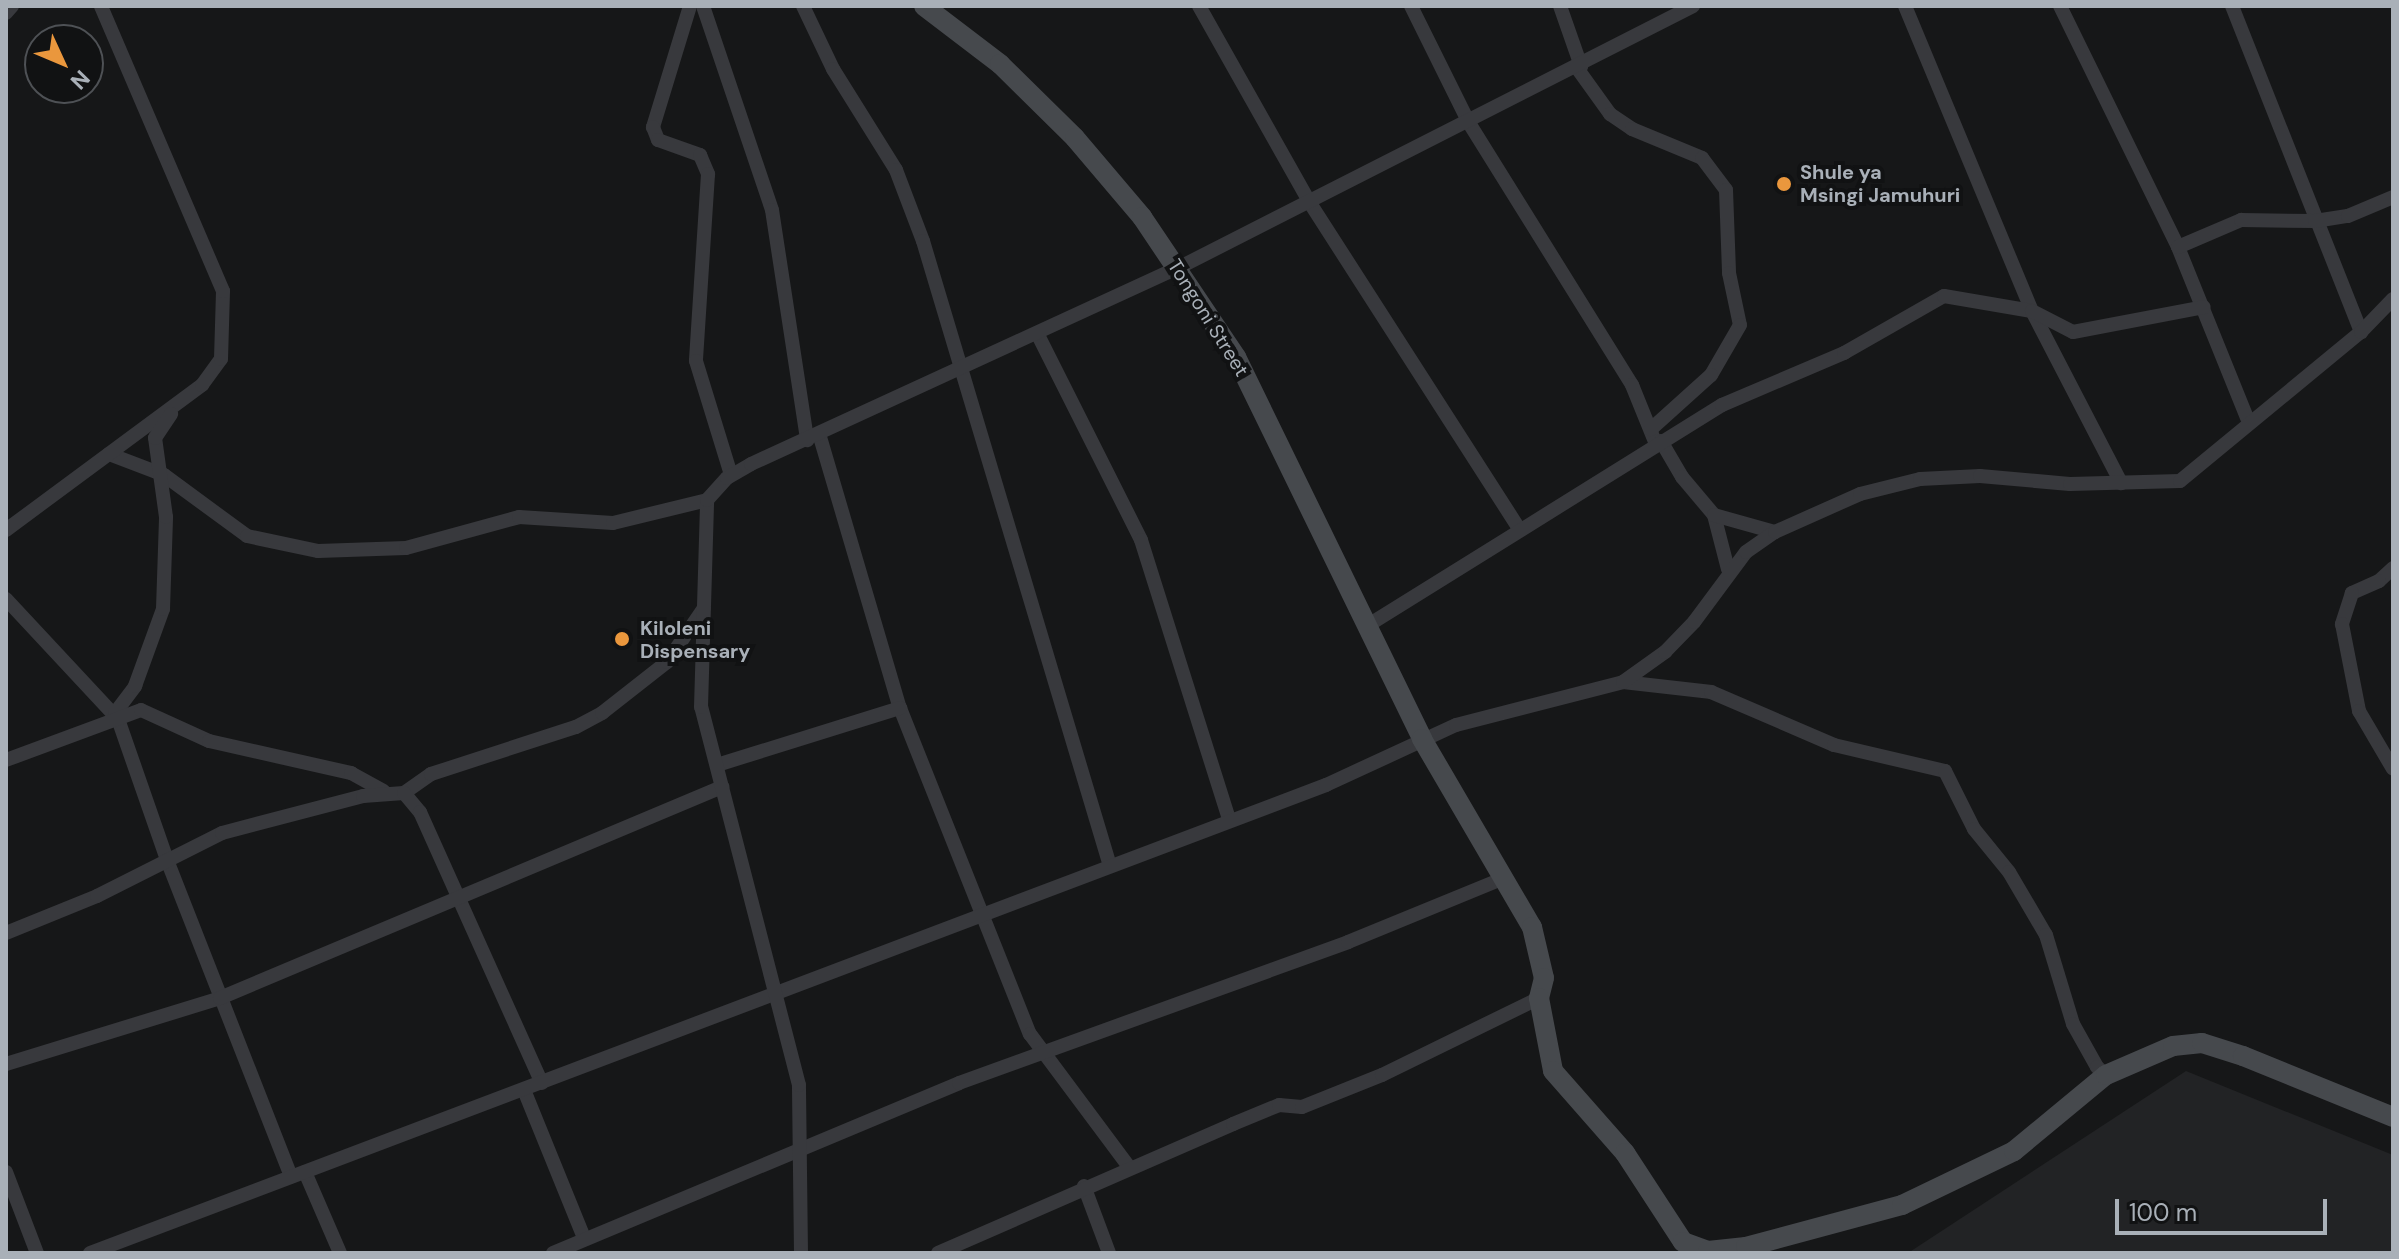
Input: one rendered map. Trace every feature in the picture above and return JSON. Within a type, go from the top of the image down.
[{"type":"street","points":[[6,13],[12,6]]},
{"type":"street","points":[[6,530],[202,385],[221,359],[223,291],[101,6]]},
{"type":"street","points":[[690,6],[653,127],[658,140],[700,155],[708,174],[696,361],[731,475]]},
{"type":"street","points":[[703,6],[772,210],[813,438],[900,708],[1043,1055],[1129,1167]]},
{"type":"street","points":[[803,6],[833,69],[896,170],[963,365],[999,508],[1110,866]]},
{"type":"street","name":"Tongoni Street","points":[[924,6],[1000,64],[1075,138],[1142,217],[1236,357],[1370,624],[1422,739],[1504,878],[1540,952],[1544,978],[1539,998],[1553,1071],[1625,1153],[1682,1248]]},
{"type":"street","points":[[1199,6],[1310,203],[1519,529]]},
{"type":"street","points":[[1411,6],[1469,123],[1632,385],[1659,443],[1714,515],[1728,569]]},
{"type":"street","points":[[1560,6],[1579,67],[1610,114],[1632,129],[1702,158],[1726,190],[1729,273],[1740,325],[1711,375],[1651,429]]},
{"type":"street","points":[[109,454],[164,475],[247,536],[318,551],[406,548],[519,517],[613,523],[707,500],[731,475],[1178,268],[1469,123],[1693,6]]},
{"type":"street","points":[[1905,6],[2032,311],[2121,483]]},
{"type":"street","points":[[2060,6],[2178,247],[2249,423]]},
{"type":"street","points":[[2232,6],[2361,332]]},
{"type":"street","points":[[2178,247],[2241,220],[2315,221],[2348,216],[2393,197]]},
{"type":"street","points":[[1370,624],[1722,405],[1844,353],[1887,325],[1921,314],[1944,296],[2032,311],[2062,329],[2081,332],[2204,307]]},
{"type":"street","points":[[1623,682],[1665,652],[1694,622],[1728,569],[1775,532],[1860,494],[1920,479],[1980,476],[2121,483],[2180,481],[2361,332],[2393,299]]},
{"type":"street","points":[[1038,335],[1141,540],[1229,819]]},
{"type":"street","points":[[116,716],[135,686],[163,609],[168,568],[164,475],[155,438],[181,401]]},
{"type":"street","points":[[707,500],[706,604],[699,690],[773,995],[799,1085],[801,1253]]},
{"type":"street","points":[[1714,515],[1775,532]]},
{"type":"street","points":[[2393,568],[2379,581],[2352,593],[2342,624],[2359,711],[2393,769]]},
{"type":"street","points":[[6,599],[116,716],[220,998],[298,1174],[340,1253]]},
{"type":"street","points":[[6,933],[97,896],[167,860],[249,824],[383,791],[404,793],[431,774],[576,727],[602,713],[667,662],[706,604]]},
{"type":"street","points":[[90,1253],[1365,769],[1456,725],[1623,682],[1711,692],[1834,745],[1945,771],[1974,829],[2009,872],[2046,935],[2073,1024],[2097,1067],[2106,1075]]},
{"type":"street","points":[[717,765],[900,708]]},
{"type":"street","points":[[6,760],[116,716],[141,710],[209,741],[345,770],[383,791]]},
{"type":"street","points":[[6,1064],[220,998],[722,787]]},
{"type":"street","points":[[404,793],[420,812],[542,1083]]},
{"type":"street","points":[[553,1253],[581,1244],[802,1147],[1504,878]]},
{"type":"street","points":[[938,1253],[1084,1186],[1279,1105],[1302,1107],[1382,1075],[1539,998]]},
{"type":"street","points":[[1682,1248],[1721,1251],[1902,1205],[2014,1151],[2106,1075],[2173,1046],[2202,1043],[2393,1117]]},
{"type":"street","points":[[524,1090],[581,1244]]},
{"type":"street","points":[[6,1172],[37,1253]]},
{"type":"street","points":[[1084,1186],[1109,1253]]},
{"type":"shaded area","points":[[2186,1071],[2393,1155],[2393,1253],[1908,1253]]},
{"type":"place","name":"Shule ya Msingi Jamuhuri","points":[[1784,184]]},
{"type":"place","name":"Kiloleni Dispensary","points":[[622,639]]}]
